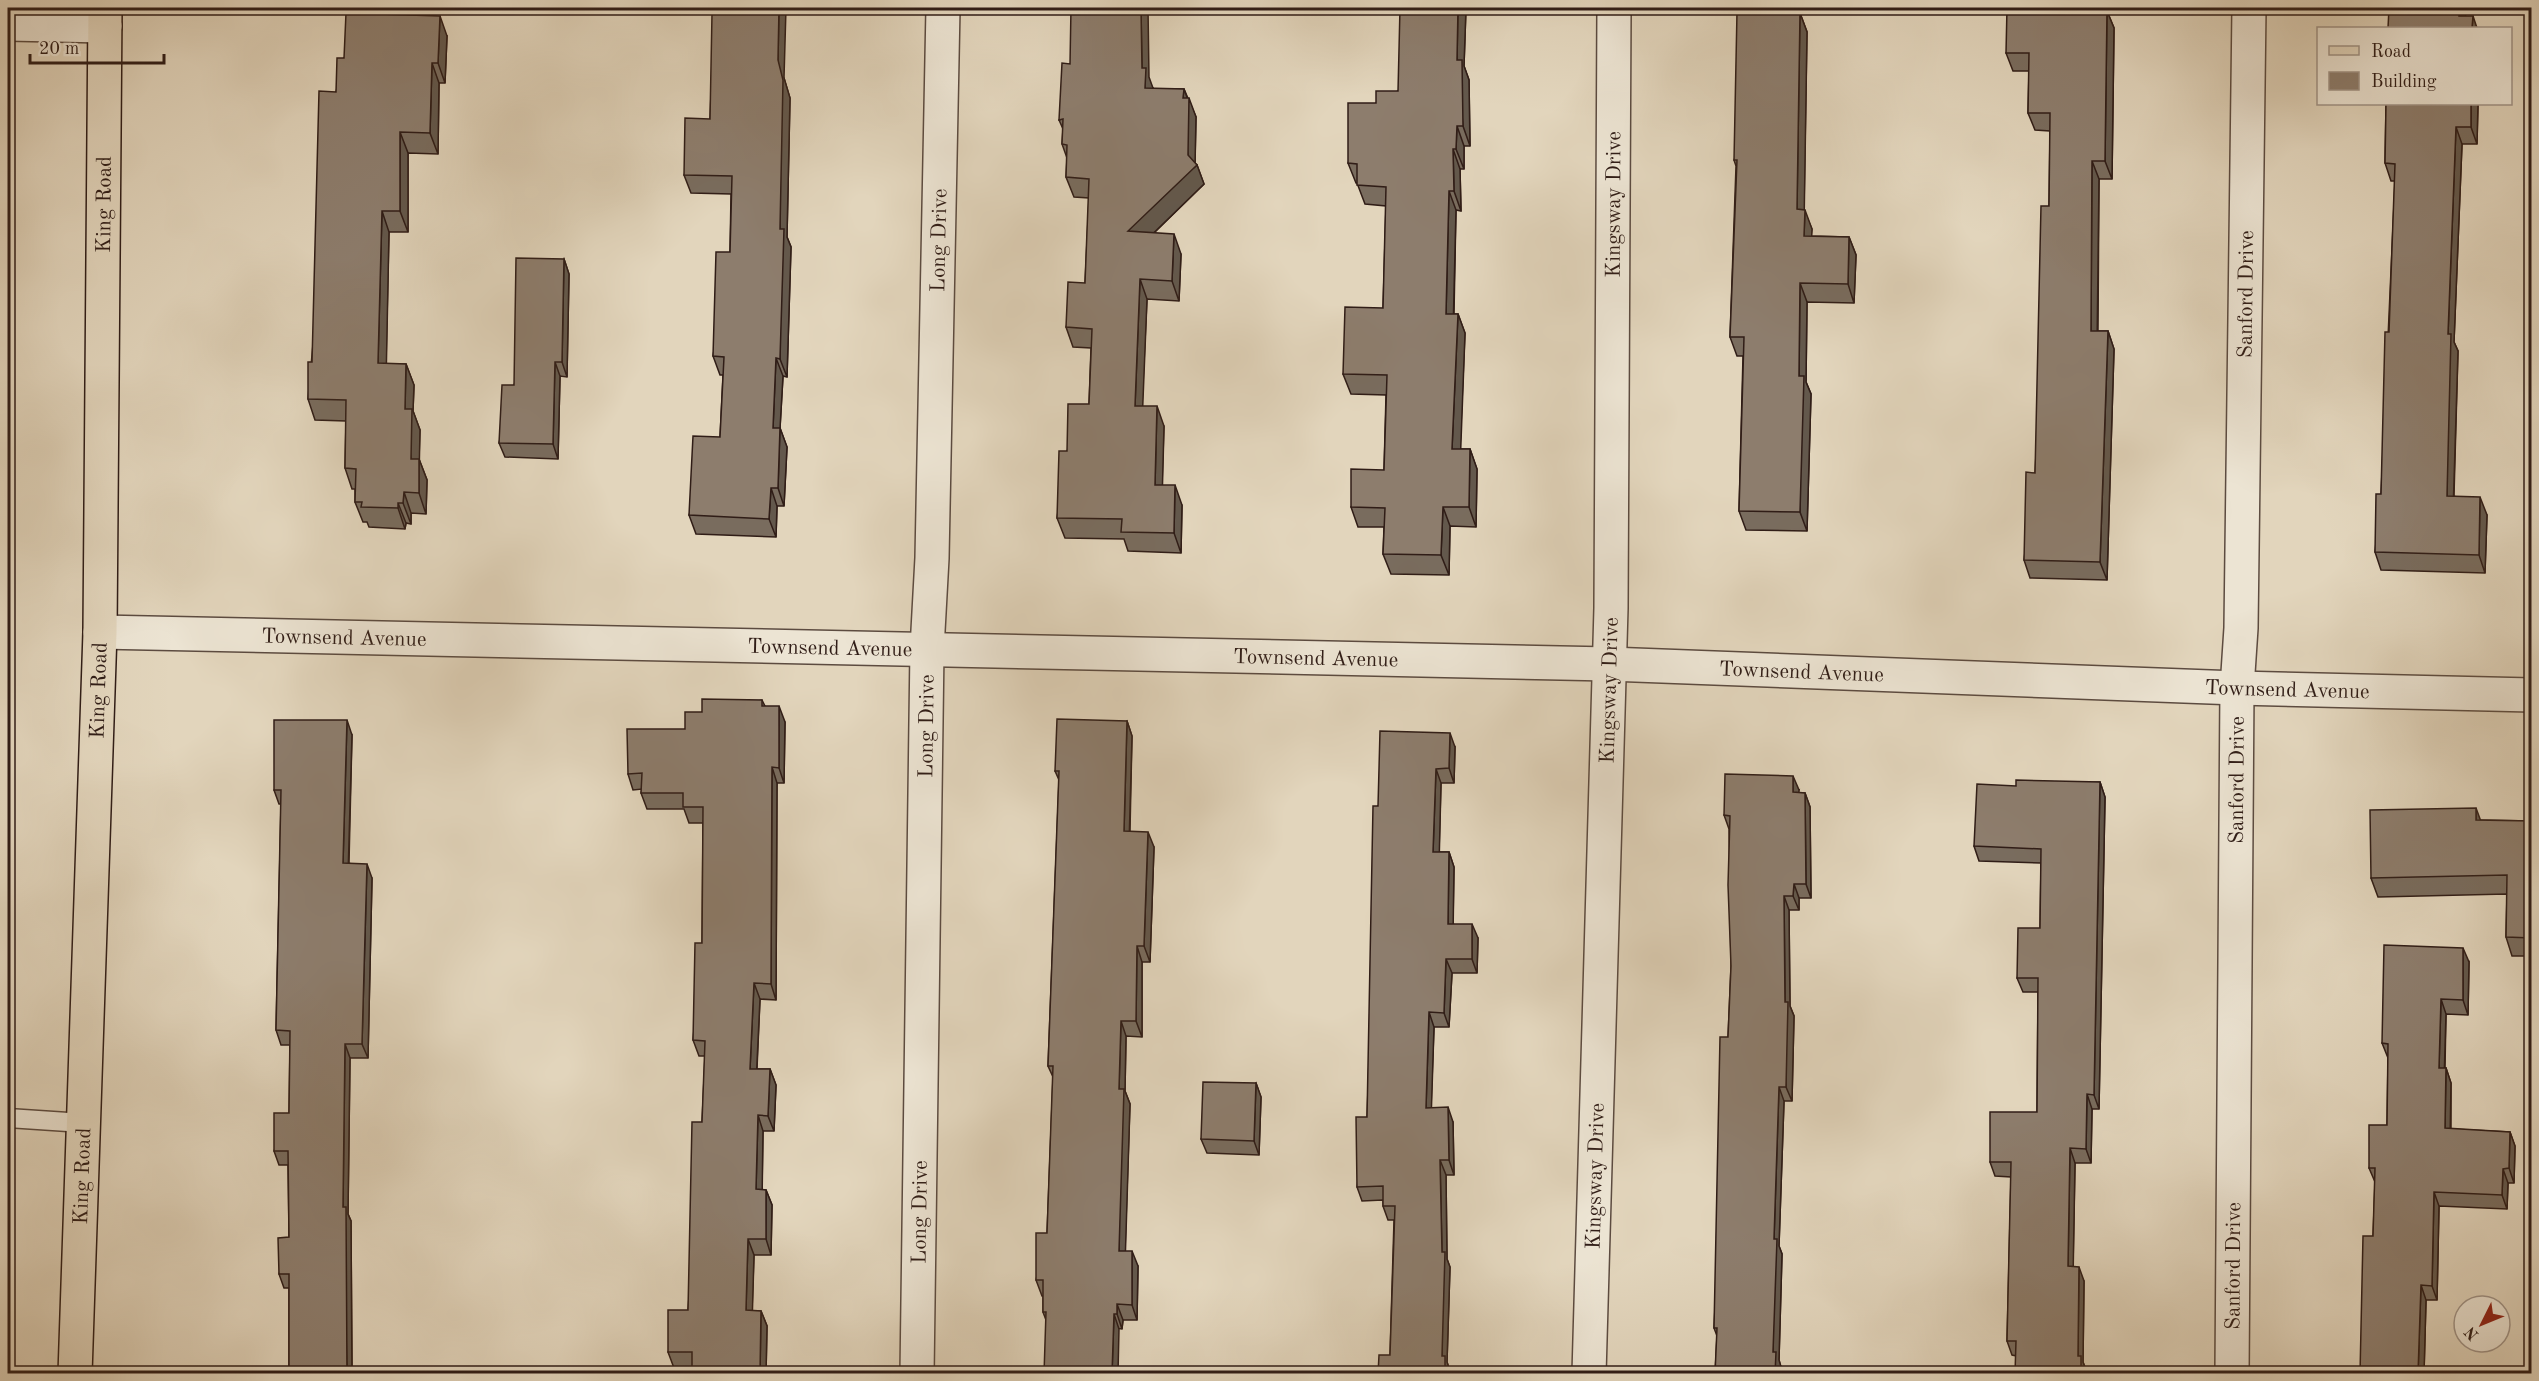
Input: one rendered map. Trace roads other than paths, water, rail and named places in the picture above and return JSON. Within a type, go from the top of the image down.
[{"type":"main road","name":"King Road","points":[[75,1374],[99,632],[105,17]]},
{"type":"street","name":"Long Drive","points":[[917,1374],[927,649],[932,546],[943,8]]},
{"type":"street","name":"Kingsway Drive","points":[[1589,1374],[1609,664],[1614,8]]},
{"type":"street","name":"Sanford Drive","points":[[2232,1374],[2237,688],[2241,604],[2249,8]]},
{"type":"street","points":[[8,24],[105,17]]},
{"type":"street","name":"Townsend Avenue","points":[[99,632],[1609,664],[2237,688],[2532,695]]},
{"type":"lane","points":[[8,1118],[83,1123]]}]
